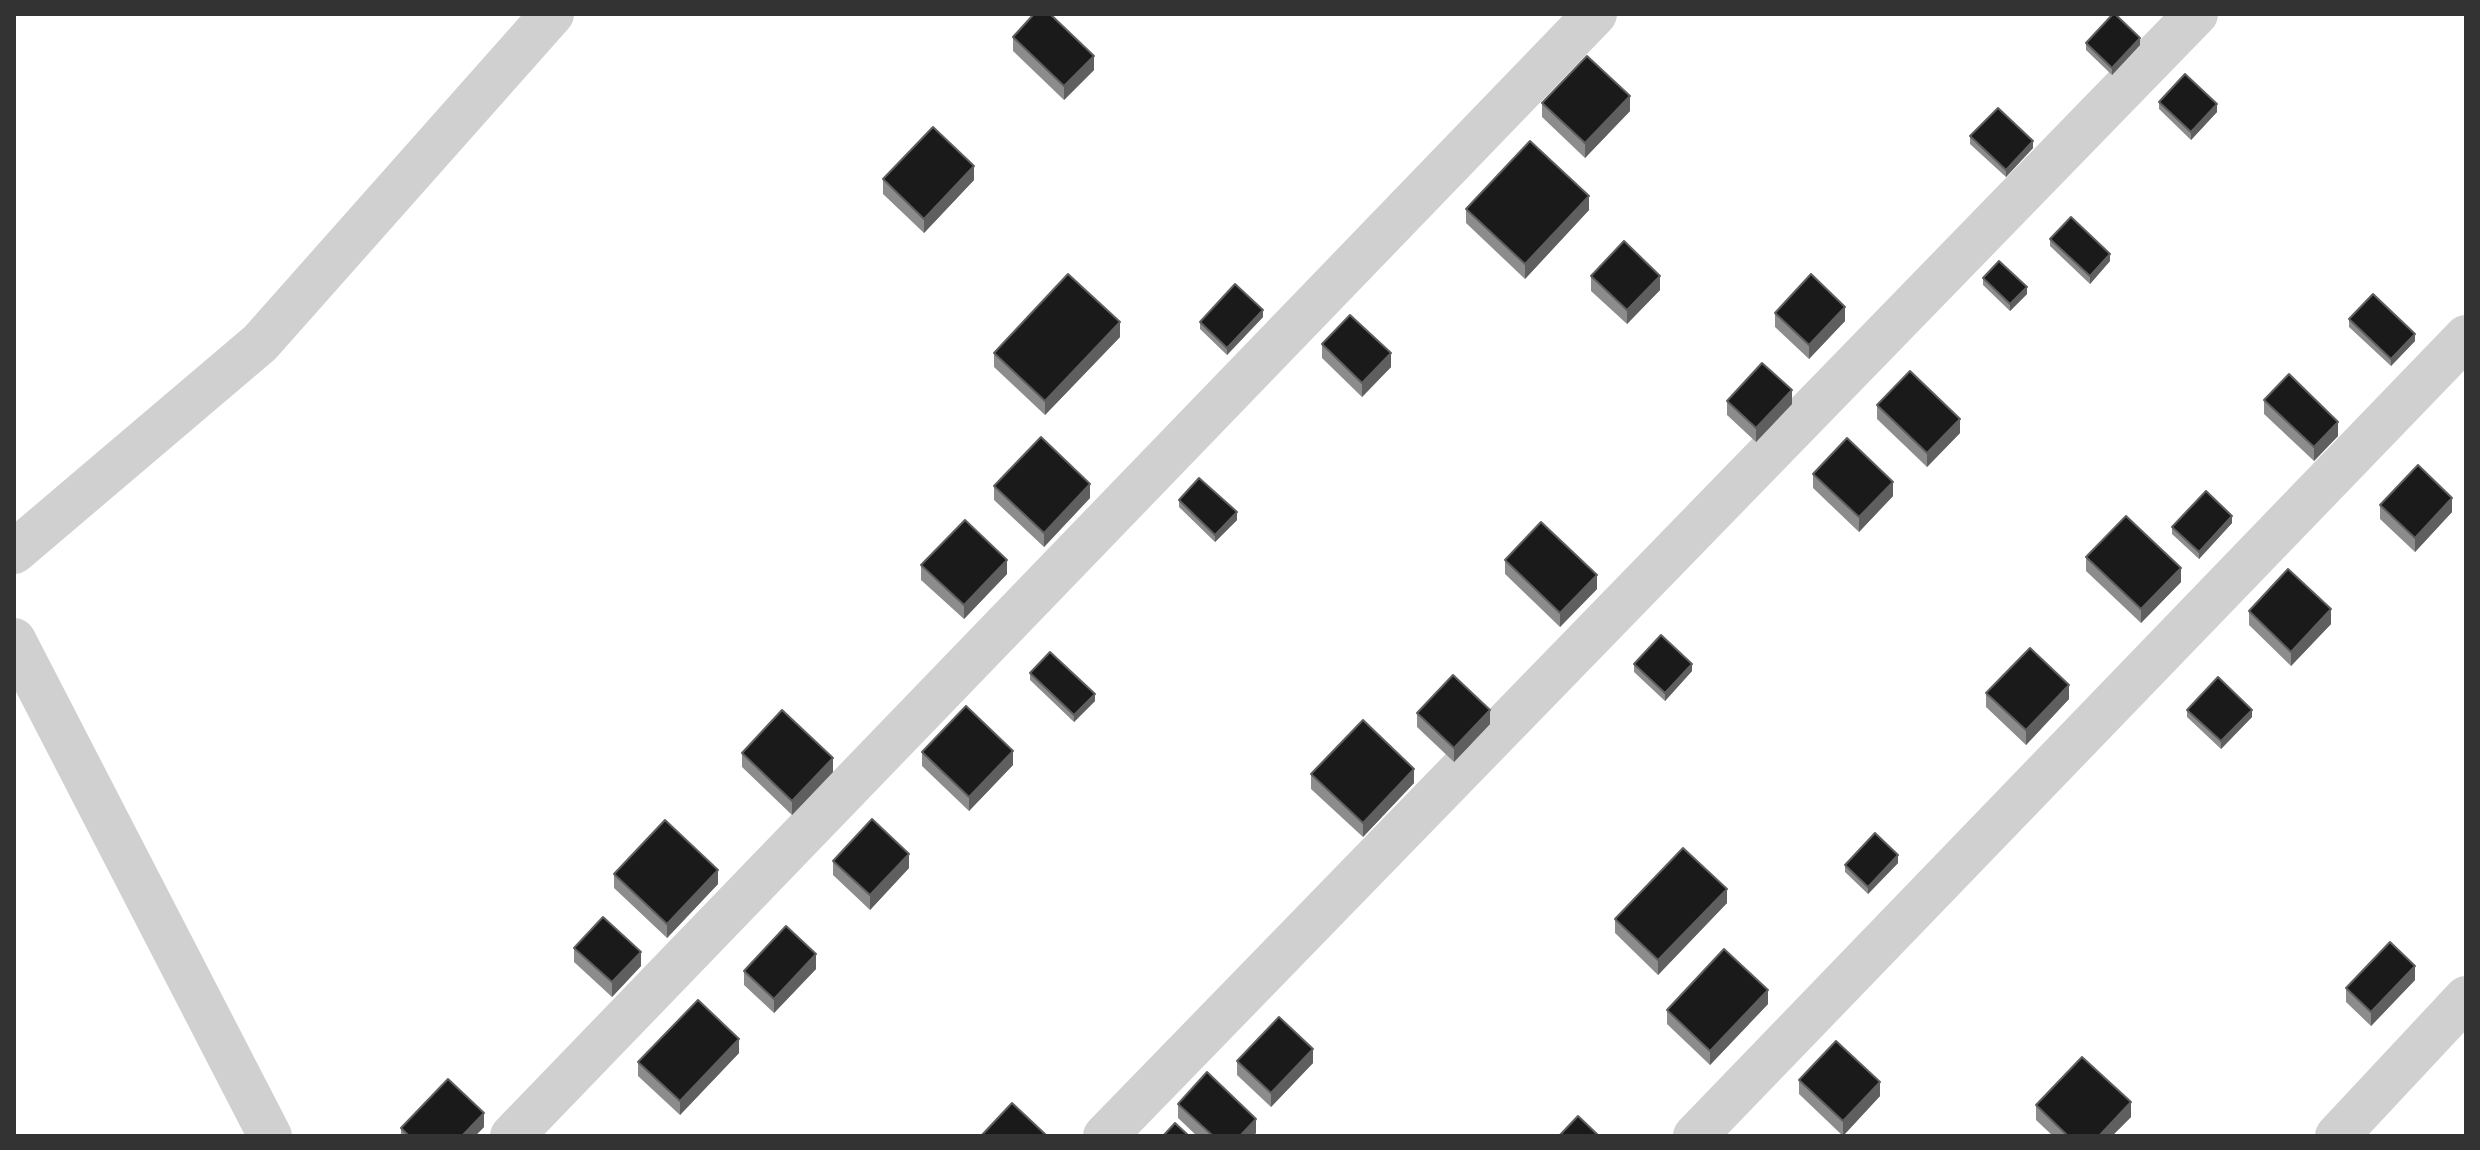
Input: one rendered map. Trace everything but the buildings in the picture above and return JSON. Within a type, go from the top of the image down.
[{"type":"street","points":[[14,552],[260,343],[552,14]]},
{"type":"street","points":[[512,1136],[1595,14]]},
{"type":"street","points":[[1105,1136],[2196,14]]},
{"type":"street","points":[[1695,1136],[2466,337]]},
{"type":"street","points":[[14,640],[270,1136]]},
{"type":"street","points":[[2337,1136],[2466,998]]}]
